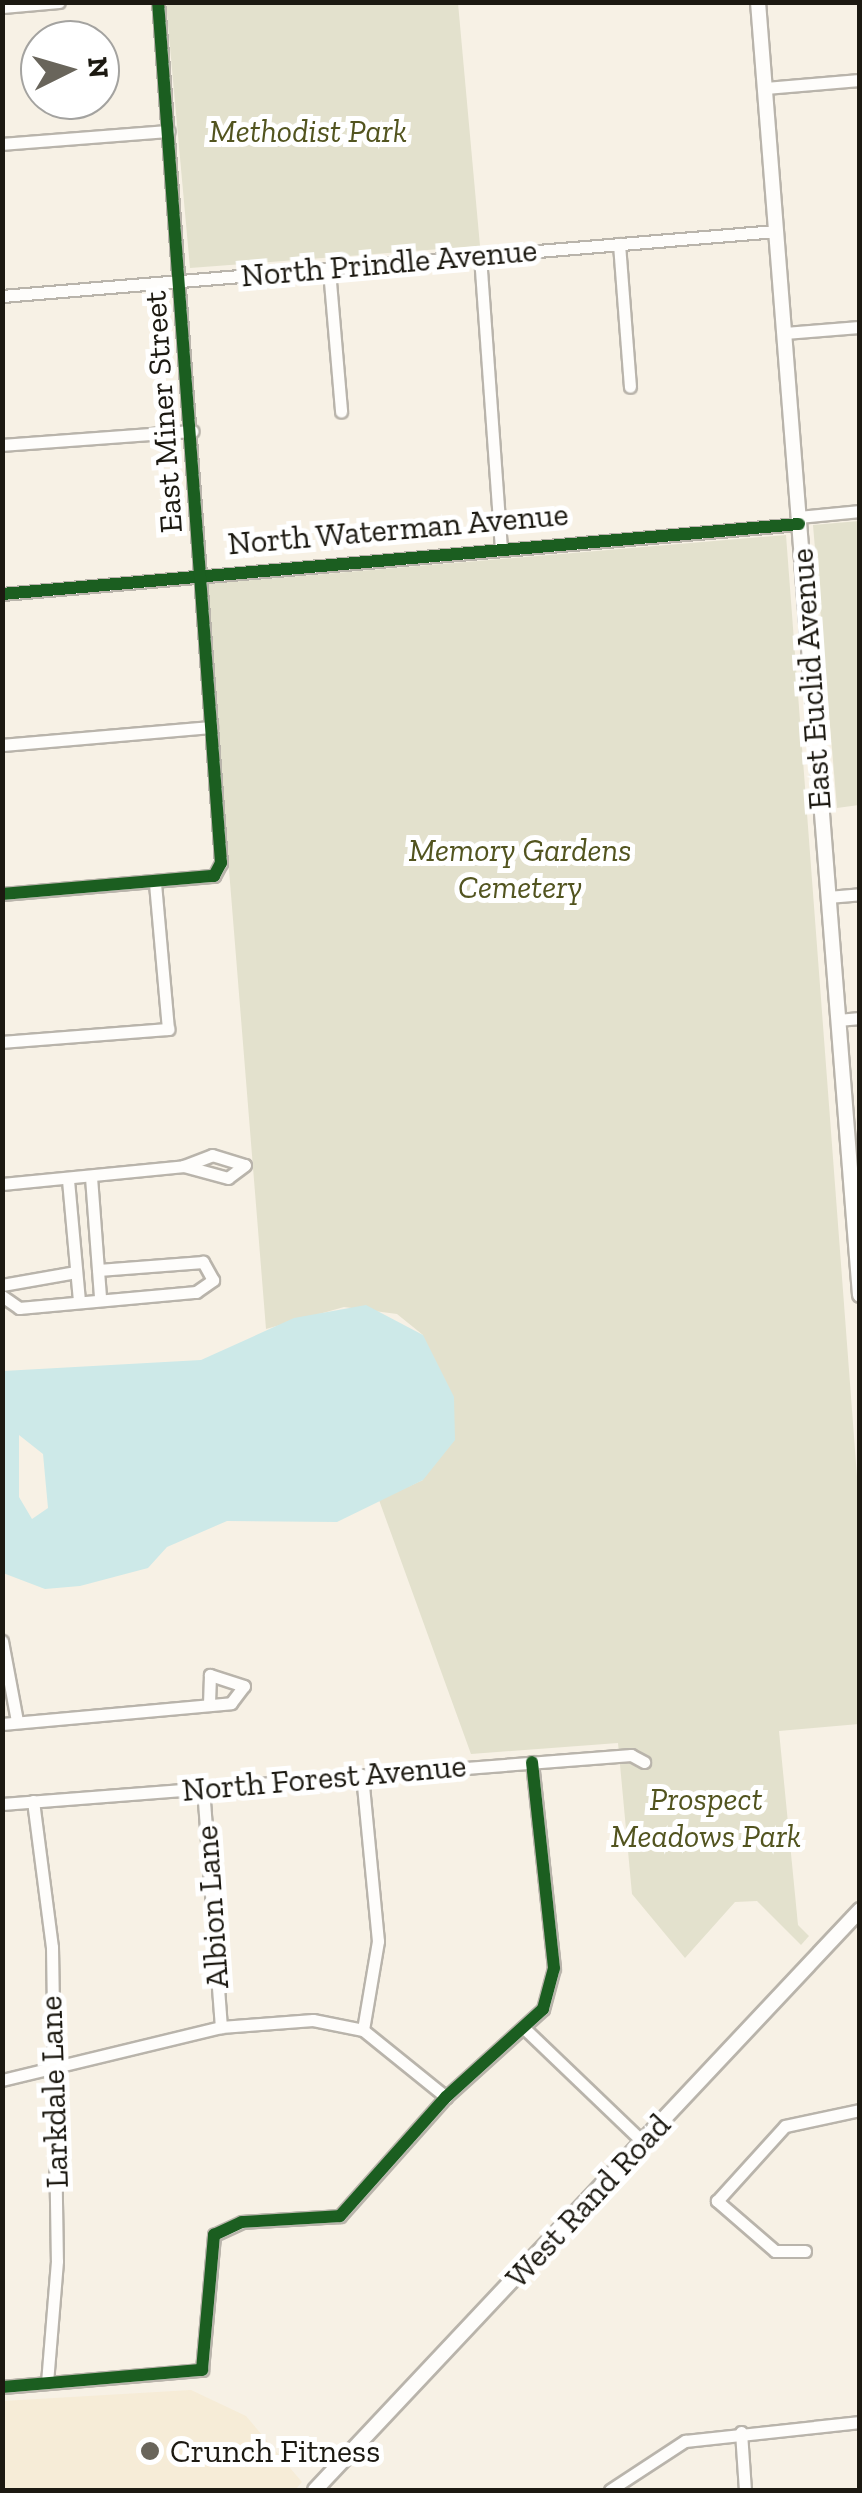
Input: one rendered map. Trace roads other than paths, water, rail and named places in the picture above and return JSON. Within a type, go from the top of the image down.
[{"type":"main road","name":"East Euclid Avenue","points":[[758,2],[860,1296]]},
{"type":"main road","name":"West Rand Road","points":[[318,2489],[860,1910]]},
{"type":"main road","points":[[842,1930],[860,1925]]},
{"type":"street","points":[[2,7],[59,2]]},
{"type":"street","name":"East Miner Street","points":[[155,882],[214,876],[221,863],[158,2]]},
{"type":"street","points":[[765,88],[860,80]]},
{"type":"street","points":[[2,144],[168,132]]},
{"type":"street","name":"North Prindle Avenue","points":[[2,296],[776,231]]},
{"type":"street","points":[[619,244],[630,387]]},
{"type":"street","points":[[480,256],[501,547]]},
{"type":"street","points":[[328,270],[341,411]]},
{"type":"street","points":[[784,333],[860,327]]},
{"type":"street","points":[[2,446],[192,431]]},
{"type":"street","name":"North Waterman Avenue","points":[[2,594],[799,520],[860,511]]},
{"type":"street","points":[[2,745],[210,727]]},
{"type":"street","points":[[2,894],[155,882],[168,1028],[2,1042]]},
{"type":"street","points":[[828,897],[860,894]]},
{"type":"street","points":[[838,1020],[860,1018]]},
{"type":"street","points":[[2,1184],[184,1166]]},
{"type":"street","points":[[91,1178],[100,1297]]},
{"type":"street","points":[[68,1180],[79,1300]]},
{"type":"street","points":[[2,1296],[19,1308],[100,1297],[196,1292],[213,1280],[202,1262],[98,1270]]},
{"type":"street","points":[[2,1285],[76,1272]]},
{"type":"street","points":[[2,1641],[17,1722]]},
{"type":"street","points":[[2,1724],[209,1701]]},
{"type":"street","name":"North Forest Avenue","points":[[2,1804],[631,1754],[644,1762]]},
{"type":"street","points":[[2,2387],[202,2370],[214,2235],[242,2222],[340,2216],[446,2097],[524,2028],[552,1994],[554,1968],[532,1762]]},
{"type":"street","points":[[362,1775],[378,1941],[363,2030]]},
{"type":"street","name":"Albion Lane","points":[[203,1788],[221,2026]]},
{"type":"street","name":"Larkdale Lane","points":[[32,1801],[52,1946],[49,2071],[57,2261],[47,2383]]},
{"type":"street","points":[[2,2080],[221,2026],[313,2020],[363,2030],[446,2097]]},
{"type":"street","points":[[524,2028],[642,2142]]},
{"type":"street","points":[[806,2251],[775,2251],[717,2201],[785,2126],[860,2110]]},
{"type":"street","points":[[610,2490],[673,2446],[740,2432],[860,2422]]},
{"type":"street","points":[[740,2432],[745,2490]]},
{"type":"water","points":[[366,1305],[423,1335],[454,1397],[455,1440],[423,1480],[337,1522],[227,1521],[167,1547],[148,1568],[80,1586],[45,1589],[3,1573],[3,1371],[201,1360],[294,1318]],"holes":[[[19,1435],[43,1454],[48,1508],[32,1519],[19,1497]]]},
{"type":"place","name":"Crunch Fitness","points":[[150,2451]]},
{"type":"park label","name":"Methodist Park","points":[[308,131]]},
{"type":"park label","name":"Memory Gardens Cemetery","points":[[520,870]]},
{"type":"park label","name":"Prospect Meadows Park","points":[[706,1818]]}]
